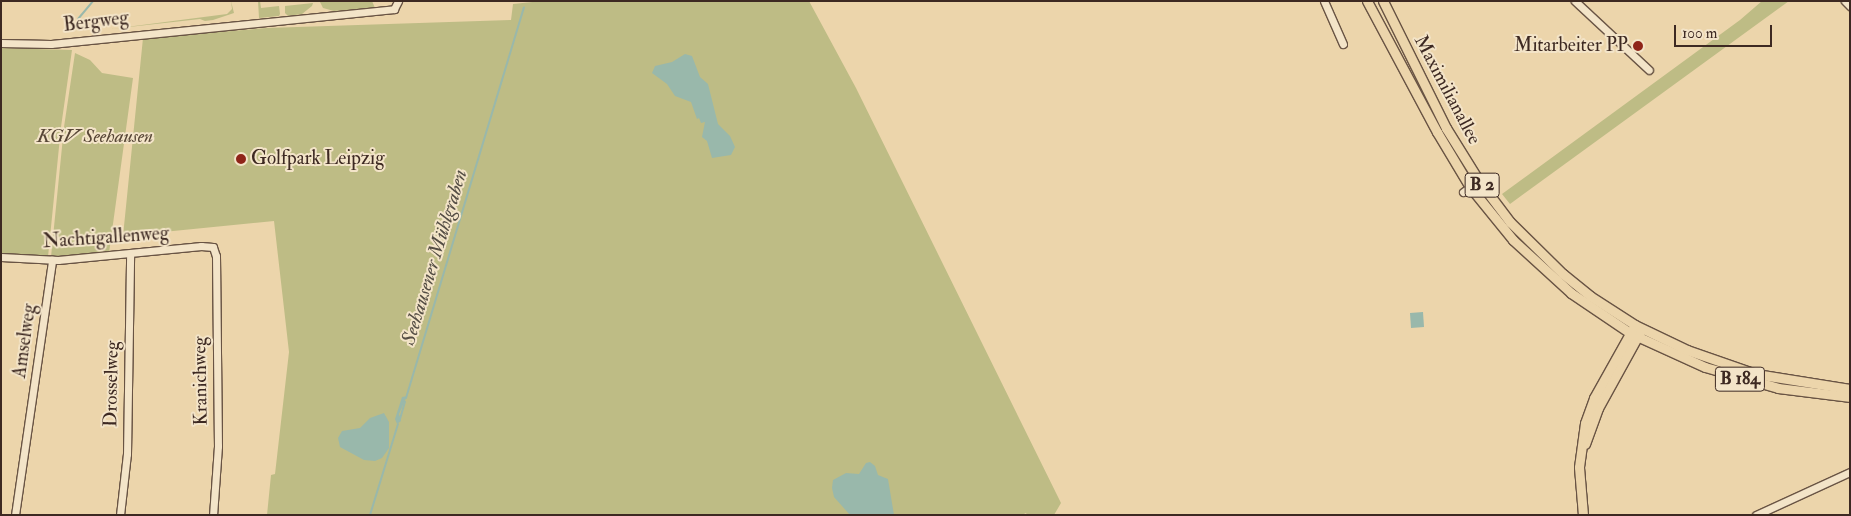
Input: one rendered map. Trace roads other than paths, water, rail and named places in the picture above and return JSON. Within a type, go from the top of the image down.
[{"type":"main road","name":"Maximilianallee","points":[[1368,1],[1467,189],[1540,267],[1583,302],[1634,335],[1685,359],[1741,379],[1800,392],[1850,397]]},
{"type":"main road","name":"Maximilianallee","points":[[1383,1],[1446,128],[1499,208],[1537,250],[1563,274],[1590,296],[1638,327]]},
{"type":"main road","points":[[1583,515],[1579,481],[1581,453],[1598,408],[1638,327]]},
{"type":"main road","name":"B 184","points":[[1638,327],[1687,350],[1745,371],[1850,389]]},
{"type":"street","name":"Bergweg","points":[[1,43],[51,44],[394,9],[398,1]]},
{"type":"street","points":[[1324,1],[1343,44]]},
{"type":"street","points":[[1575,1],[1649,70]]},
{"type":"street","points":[[1845,1],[1850,6]]},
{"type":"street","name":"Nachtigallenweg","points":[[1,257],[52,260],[200,246],[213,247]]},
{"type":"street","name":"Kranichweg","points":[[213,247],[216,256],[218,446],[213,515]]},
{"type":"street","name":"Drosselweg","points":[[120,515],[127,454],[130,254]]},
{"type":"street","name":"Amselweg","points":[[15,515],[52,260]]},
{"type":"street","points":[[1756,515],[1850,472]]},
{"type":"waterway","points":[[78,19],[93,1]]},
{"type":"waterway","name":"Seehausener Mühlgraben","points":[[406,398],[524,7]]},
{"type":"waterway","name":"Seehausener Mühlgraben","points":[[400,419],[405,402]]},
{"type":"waterway","name":"Seehausener Mühlgraben","points":[[370,515],[398,424]]},
{"type":"place","name":"Mitarbeiter PP","points":[[1638,46]]},
{"type":"place","name":"Golfpark Leipzig","points":[[241,159]]},
{"type":"park label","name":"KGV Seehausen","points":[[95,137]]}]
